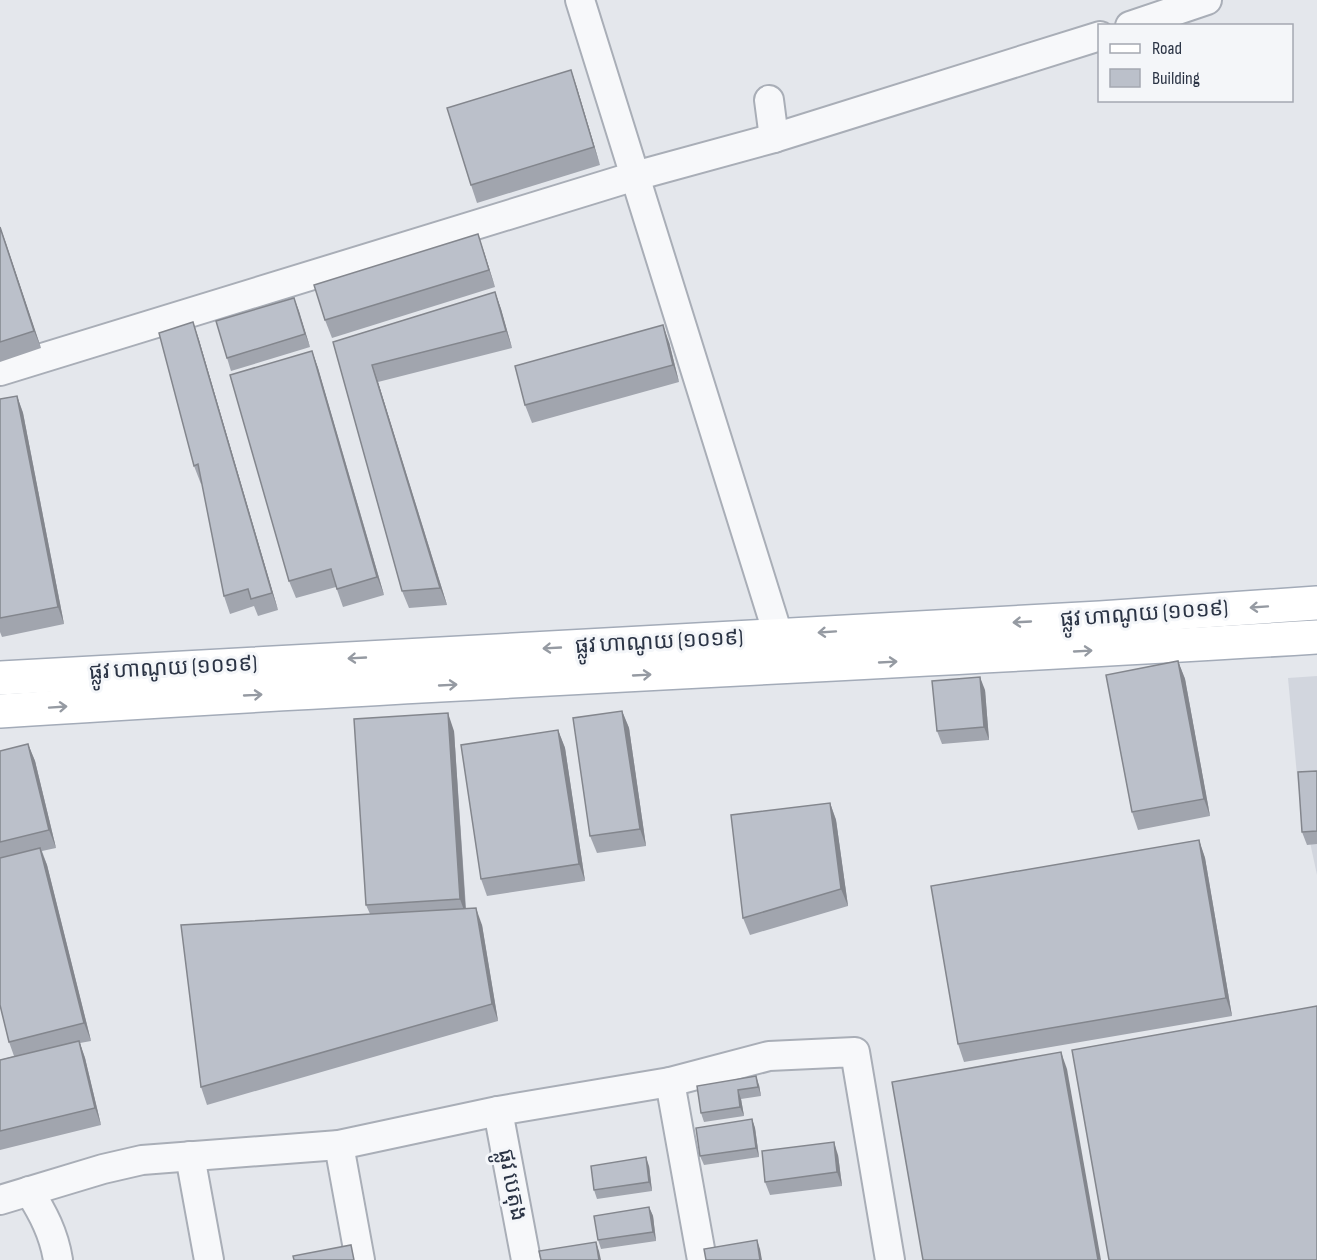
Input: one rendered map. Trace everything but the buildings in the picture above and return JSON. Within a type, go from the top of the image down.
[{"type":"main road","name":"ផ្លូវ ហាណូយ (១០១៩)","points":[[0,678],[778,636],[1317,603]]},
{"type":"main road","name":"ផ្លូវ ហាណូយ (១០១៩)","points":[[0,711],[196,698],[968,658],[1317,637]]},
{"type":"street","points":[[580,0],[788,666]]},
{"type":"street","points":[[1136,24],[1207,0]]},
{"type":"street","points":[[0,370],[635,176],[774,138],[1098,37]]},
{"type":"street","points":[[769,100],[774,138]]},
{"type":"street","points":[[0,1200],[142,1160],[339,1145],[498,1111],[670,1082],[720,1071],[769,1056],[855,1052],[890,1260]]},
{"type":"street","points":[[670,1082],[702,1260]]},
{"type":"street","name":"ផ្លូវ បេតុង","points":[[498,1111],[526,1260]]},
{"type":"street","points":[[339,1145],[360,1260]]},
{"type":"street","points":[[189,1156],[208,1260]]},
{"type":"street","points":[[29,1191],[43,1214],[56,1245],[58,1260]]},
{"type":"shaded area","points":[[1317,676],[1317,875],[1298,786],[1288,678]]}]
